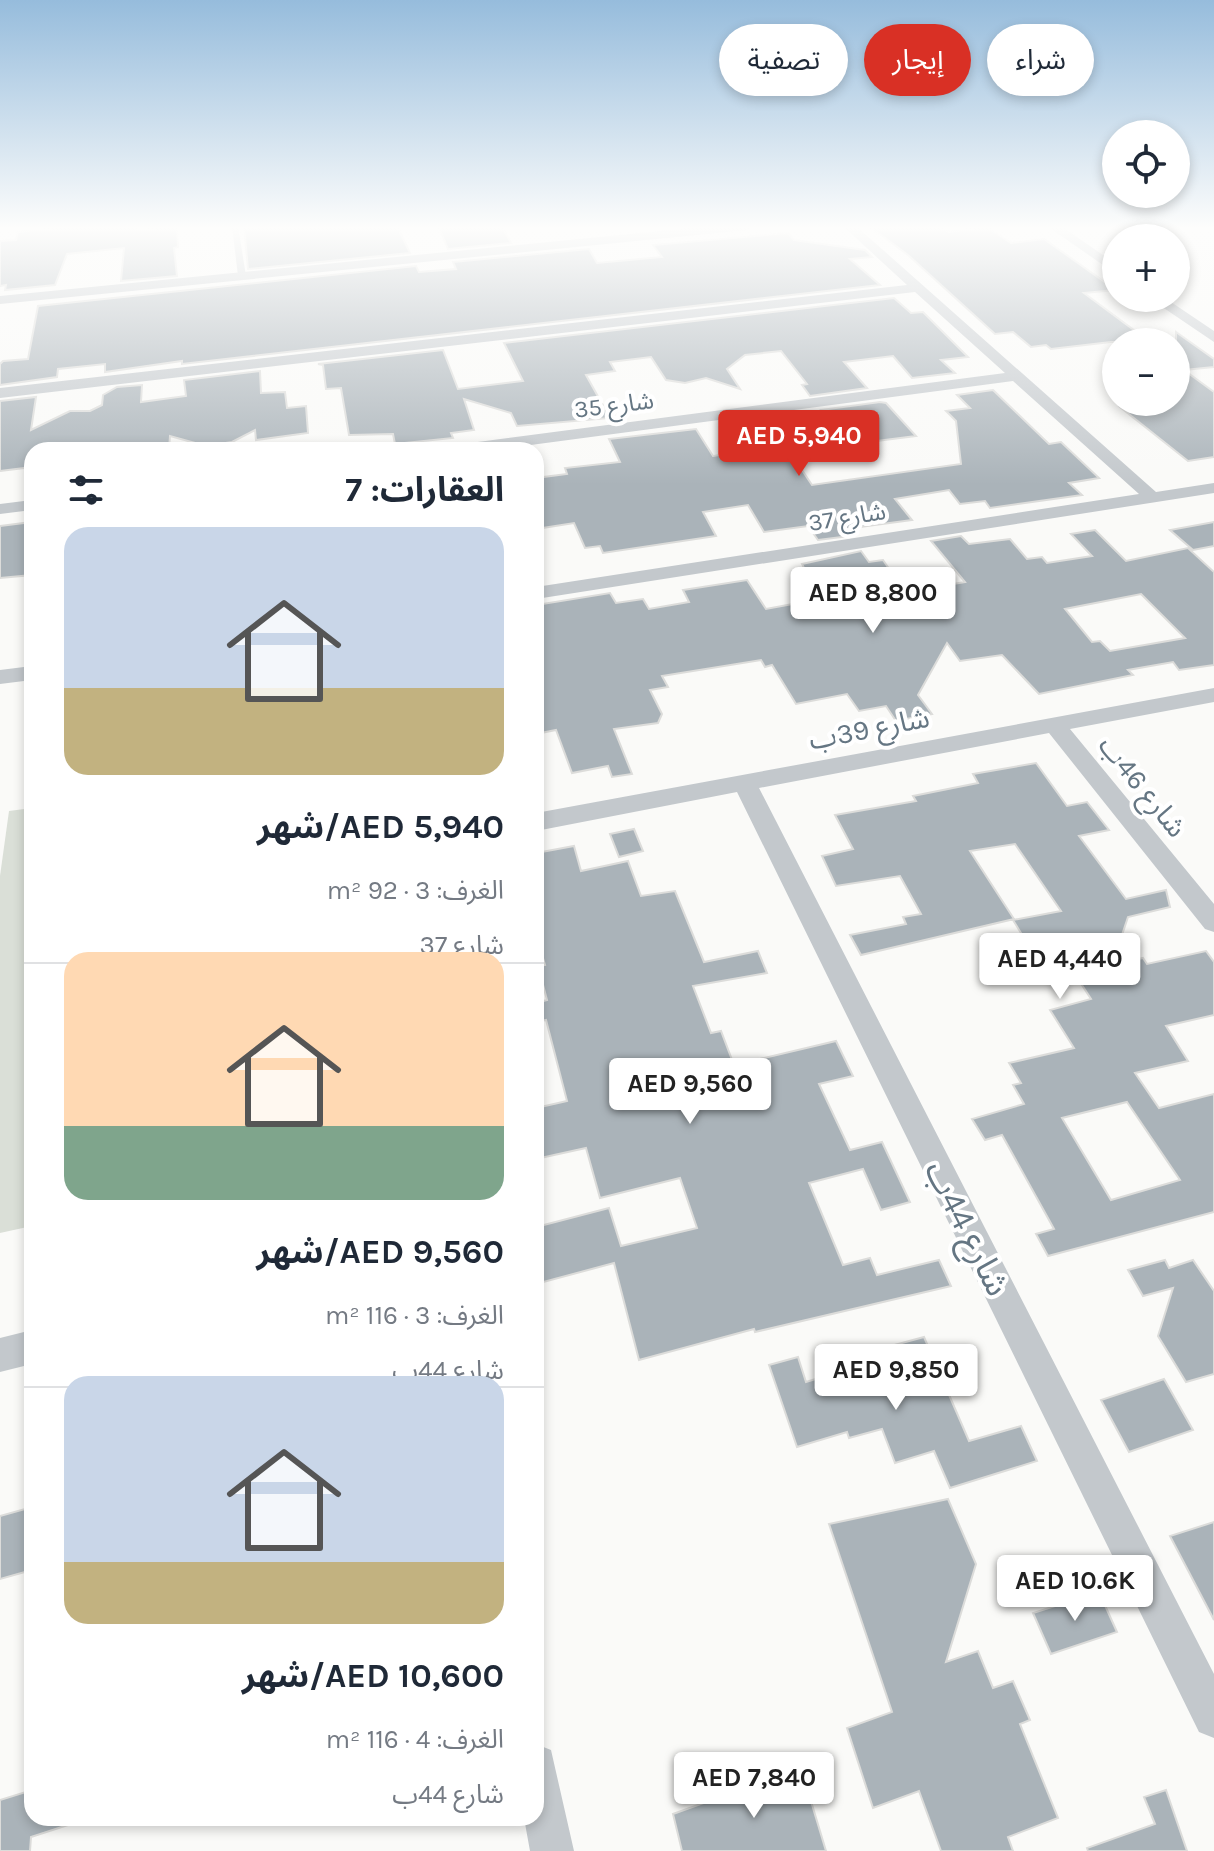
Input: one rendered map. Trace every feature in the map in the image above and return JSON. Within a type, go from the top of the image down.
[{"type":"street","points":[[0,393],[706,312]]},
{"type":"street","points":[[946,312],[1152,497]]},
{"type":"street","points":[[1177,312],[1214,338]]},
{"type":"street","name":"شارع 35","points":[[516,442],[1018,376]]},
{"type":"street","name":"شارع 37","points":[[544,592],[1214,488]]},
{"type":"street","points":[[0,509],[24,506]]},
{"type":"street","points":[[0,677],[24,674]]},
{"type":"street","name":"شارع 39ب","points":[[544,820],[1214,695]]},
{"type":"street","name":"شارع 46ب","points":[[1054,724],[1214,922]]},
{"type":"street","name":"شارع 44ب","points":[[744,782],[1214,1717]]},
{"type":"street","points":[[0,1355],[24,1349]]},
{"type":"street","points":[[544,1808],[552,1851]]},
{"type":"shaded area","points":[[24,809],[24,1228],[0,1233],[0,876],[9,811]]},
{"type":"building","points":[[37,312],[638,312],[105,372],[105,364],[58,369],[57,377],[0,385],[0,364],[3,361],[28,359]]},
{"type":"building","points":[[769,312],[923,312],[968,357],[941,360],[955,373],[912,378],[893,356],[844,362],[867,388],[810,396],[802,385],[807,384],[781,351],[745,355],[727,369],[740,389],[706,378],[685,383],[666,380],[651,357],[610,362],[615,371],[586,375],[610,418],[517,426],[511,413],[464,399],[474,430],[451,433],[453,438],[414,442],[395,442],[393,434],[349,435],[341,388],[326,389],[323,365],[318,364],[443,350],[458,389],[523,381],[504,343]]},
{"type":"building","points":[[971,312],[1110,312],[1131,328],[1102,328],[1102,343],[1051,349],[1046,345],[1031,347],[1013,332],[995,334]]},
{"type":"building","points":[[1190,342],[1214,359],[1214,367],[1190,369]]},
{"type":"building","points":[[260,371],[261,393],[285,392],[287,408],[306,406],[308,433],[256,440],[255,430],[232,442],[192,442],[170,436],[170,442],[24,442],[24,468],[0,471],[0,401],[36,397],[31,430],[70,411],[90,411],[102,405],[103,395],[117,387],[142,385],[141,402],[186,396],[184,380]]},
{"type":"building","points":[[1190,374],[1214,392],[1214,457],[1188,461],[1131,416],[1190,416]]},
{"type":"building","points":[[993,390],[1049,444],[1061,442],[1099,478],[1069,483],[1082,495],[990,508],[985,501],[960,504],[949,490],[895,499],[912,520],[845,529],[850,536],[818,540],[808,526],[764,532],[748,505],[703,512],[716,536],[603,553],[600,546],[585,548],[574,523],[544,528],[544,477],[567,474],[565,468],[620,462],[609,439],[696,429],[713,456],[779,447],[764,423],[825,415],[821,410],[880,402],[886,403],[916,436],[790,452],[812,485],[961,464],[956,421],[946,411],[970,408],[957,395]]},
{"type":"building","points":[[1214,522],[1214,546],[1193,550],[1170,530]]},
{"type":"building","points":[[24,523],[24,576],[0,578],[0,526]]},
{"type":"building","points":[[1095,530],[1126,561],[1188,548],[1214,572],[1214,665],[1179,670],[1173,662],[1128,670],[1133,675],[1039,694],[1002,655],[960,661],[947,643],[918,695],[932,714],[896,721],[886,706],[859,711],[847,694],[796,704],[772,665],[765,667],[761,660],[662,676],[668,687],[650,690],[662,714],[658,723],[614,729],[632,774],[612,777],[608,766],[572,773],[556,730],[544,732],[544,604],[610,593],[616,603],[643,599],[649,609],[689,602],[683,590],[747,580],[766,609],[809,601],[793,573],[806,572],[802,564],[861,551],[869,562],[883,560],[905,592],[965,582],[931,541],[961,536],[969,544],[1010,539],[1027,559],[1042,557],[1047,563],[1092,556],[1071,534]],"holes":[[[1141,594],[1185,638],[1110,651],[1100,641],[1092,642],[1065,609]]]},
{"type":"building","points":[[1036,763],[1067,806],[1087,802],[1109,830],[1079,836],[1126,899],[1166,890],[1170,907],[1128,917],[1112,965],[1143,958],[1147,964],[1206,951],[1214,962],[1214,1015],[1166,1026],[1188,1061],[1135,1073],[1159,1108],[1214,1094],[1214,1212],[1048,1256],[1036,1234],[1054,1229],[1002,1135],[985,1140],[972,1119],[1024,1104],[1013,1085],[1021,1083],[1009,1063],[1074,1048],[1050,1010],[1091,999],[1063,956],[1038,961],[1013,920],[1061,911],[1015,844],[970,851],[1014,919],[861,955],[850,935],[906,924],[903,917],[921,914],[900,876],[836,886],[822,856],[853,849],[835,815],[916,801],[913,796],[978,783],[973,774]],"holes":[[[1127,1102],[1180,1180],[1111,1200],[1062,1118]]]},
{"type":"building","points":[[634,829],[643,851],[619,857],[610,834]]},
{"type":"building","points":[[574,846],[581,871],[628,861],[641,896],[675,891],[704,962],[758,951],[767,973],[693,986],[711,1033],[721,1031],[734,1065],[836,1041],[853,1076],[819,1084],[850,1150],[882,1142],[910,1202],[881,1210],[863,1169],[809,1183],[843,1265],[870,1258],[877,1275],[939,1260],[951,1286],[755,1332],[754,1329],[639,1360],[614,1263],[544,1282],[544,1225],[609,1208],[621,1246],[697,1228],[680,1178],[600,1198],[586,1148],[544,1157],[544,1106],[567,1101],[544,1020],[544,1001],[547,1000],[544,989],[544,852]]},
{"type":"building","points":[[1165,1260],[1169,1268],[1193,1260],[1214,1291],[1214,1374],[1186,1382],[1158,1336],[1173,1288],[1143,1296],[1128,1270]]},
{"type":"building","points":[[924,1337],[969,1441],[1021,1426],[1037,1461],[950,1488],[934,1451],[895,1463],[882,1429],[849,1438],[847,1432],[797,1447],[769,1365],[798,1357],[806,1382],[858,1366],[854,1356]]},
{"type":"building","points":[[1164,1379],[1193,1430],[1129,1452],[1101,1400]]},
{"type":"building","points":[[948,1499],[976,1564],[946,1662],[978,1651],[993,1688],[1013,1681],[1030,1720],[1020,1724],[1058,1818],[1008,1837],[1013,1851],[941,1851],[919,1791],[873,1808],[847,1728],[892,1712],[829,1524]]},
{"type":"building","points":[[24,1509],[24,1572],[0,1579],[0,1516]]},
{"type":"building","points":[[1214,1522],[1214,1620],[1170,1536]]},
{"type":"building","points":[[1099,1592],[1117,1632],[1051,1654],[1033,1613]]},
{"type":"building","points":[[801,1768],[826,1851],[682,1851],[673,1814]]},
{"type":"building","points":[[1166,1790],[1187,1851],[1088,1851],[1087,1848],[1155,1824],[1144,1797]]},
{"type":"building","points":[[24,1792],[24,1826],[65,1826],[31,1837],[30,1851],[0,1851],[0,1800]]}]
